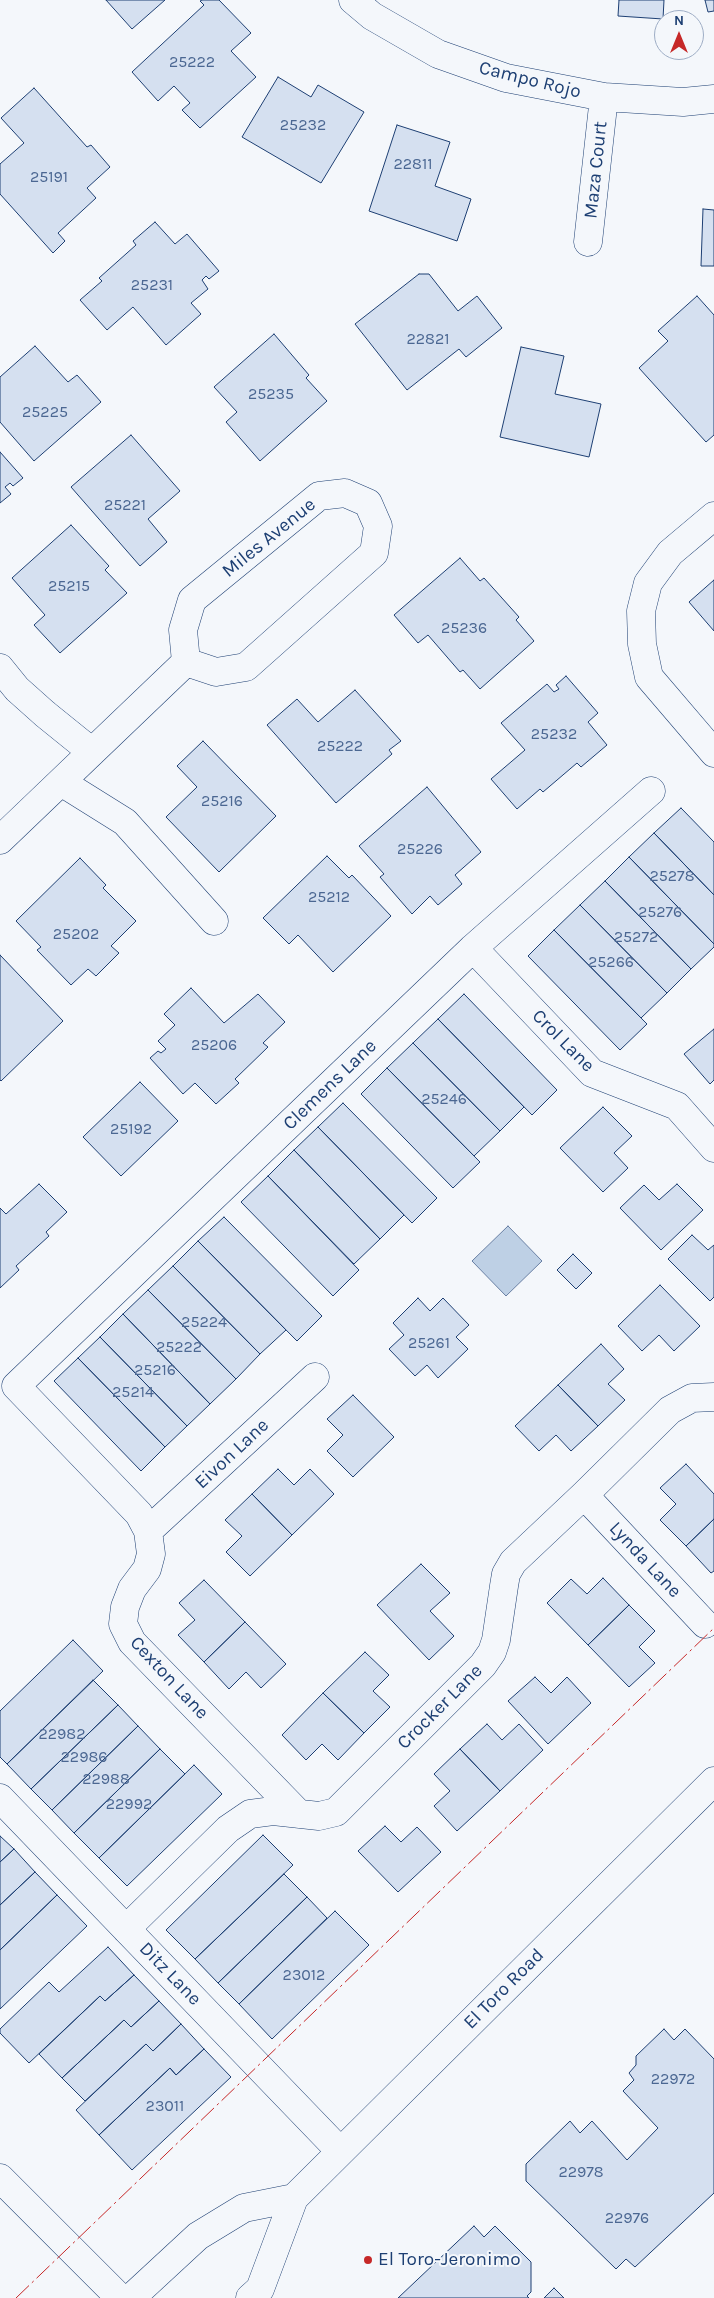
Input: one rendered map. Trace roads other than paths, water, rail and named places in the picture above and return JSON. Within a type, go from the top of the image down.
[{"type":"street","name":"Campo Rojo","points":[[353,0],[372,16],[438,54],[506,78],[604,97],[683,102],[714,98]]},
{"type":"street","name":"Maza Court","points":[[588,242],[604,97]]},
{"type":"street","name":"Miles Avenue","points":[[344,493],[368,503],[378,526],[374,553],[246,668],[216,672],[186,662],[183,630],[192,600],[320,496],[344,493]]},
{"type":"street","points":[[714,516],[670,553],[648,583],[641,611],[642,644],[649,677],[714,753]]},
{"type":"street","points":[[0,840],[186,662]]},
{"type":"street","points":[[0,668],[17,689],[92,752]]},
{"type":"street","points":[[61,782],[125,822],[214,921]]},
{"type":"street","name":"Clemens Lane","points":[[148,1530],[138,1514],[16,1386],[473,948],[651,791]]},
{"type":"street","name":"Crol Lane","points":[[473,948],[592,1073],[677,1106],[714,1148]]},
{"type":"street","name":"Eivon Lane","points":[[148,1530],[315,1377]]},
{"type":"street","name":"Crocker Lane","points":[[126,1929],[228,1829],[250,1814],[273,1811],[320,1816],[336,1812],[483,1665],[496,1640],[506,1574],[513,1562],[584,1496],[670,1410],[692,1398],[714,1397]]},
{"type":"street","name":"Lynda Lane","points":[[584,1496],[705,1624]]},
{"type":"street","name":"Cexton Lane","points":[[148,1530],[151,1541],[149,1562],[146,1570],[132,1589],[125,1607],[123,1624],[132,1642],[299,1814]]},
{"type":"street","name":"El Toro Road","points":[[250,2298],[260,2289],[294,2198],[714,1781]]},
{"type":"street","name":"Ditz Lane","points":[[0,1798],[340,2151]]},
{"type":"street","points":[[0,2178],[120,2298]]},
{"type":"street","points":[[131,2298],[198,2236],[244,2208],[294,2198]]},
{"type":"water","points":[[508,1226],[542,1261],[506,1296],[472,1261]]},
{"type":"place","name":"El Toro-Jeronimo","points":[[368,2260]]}]
